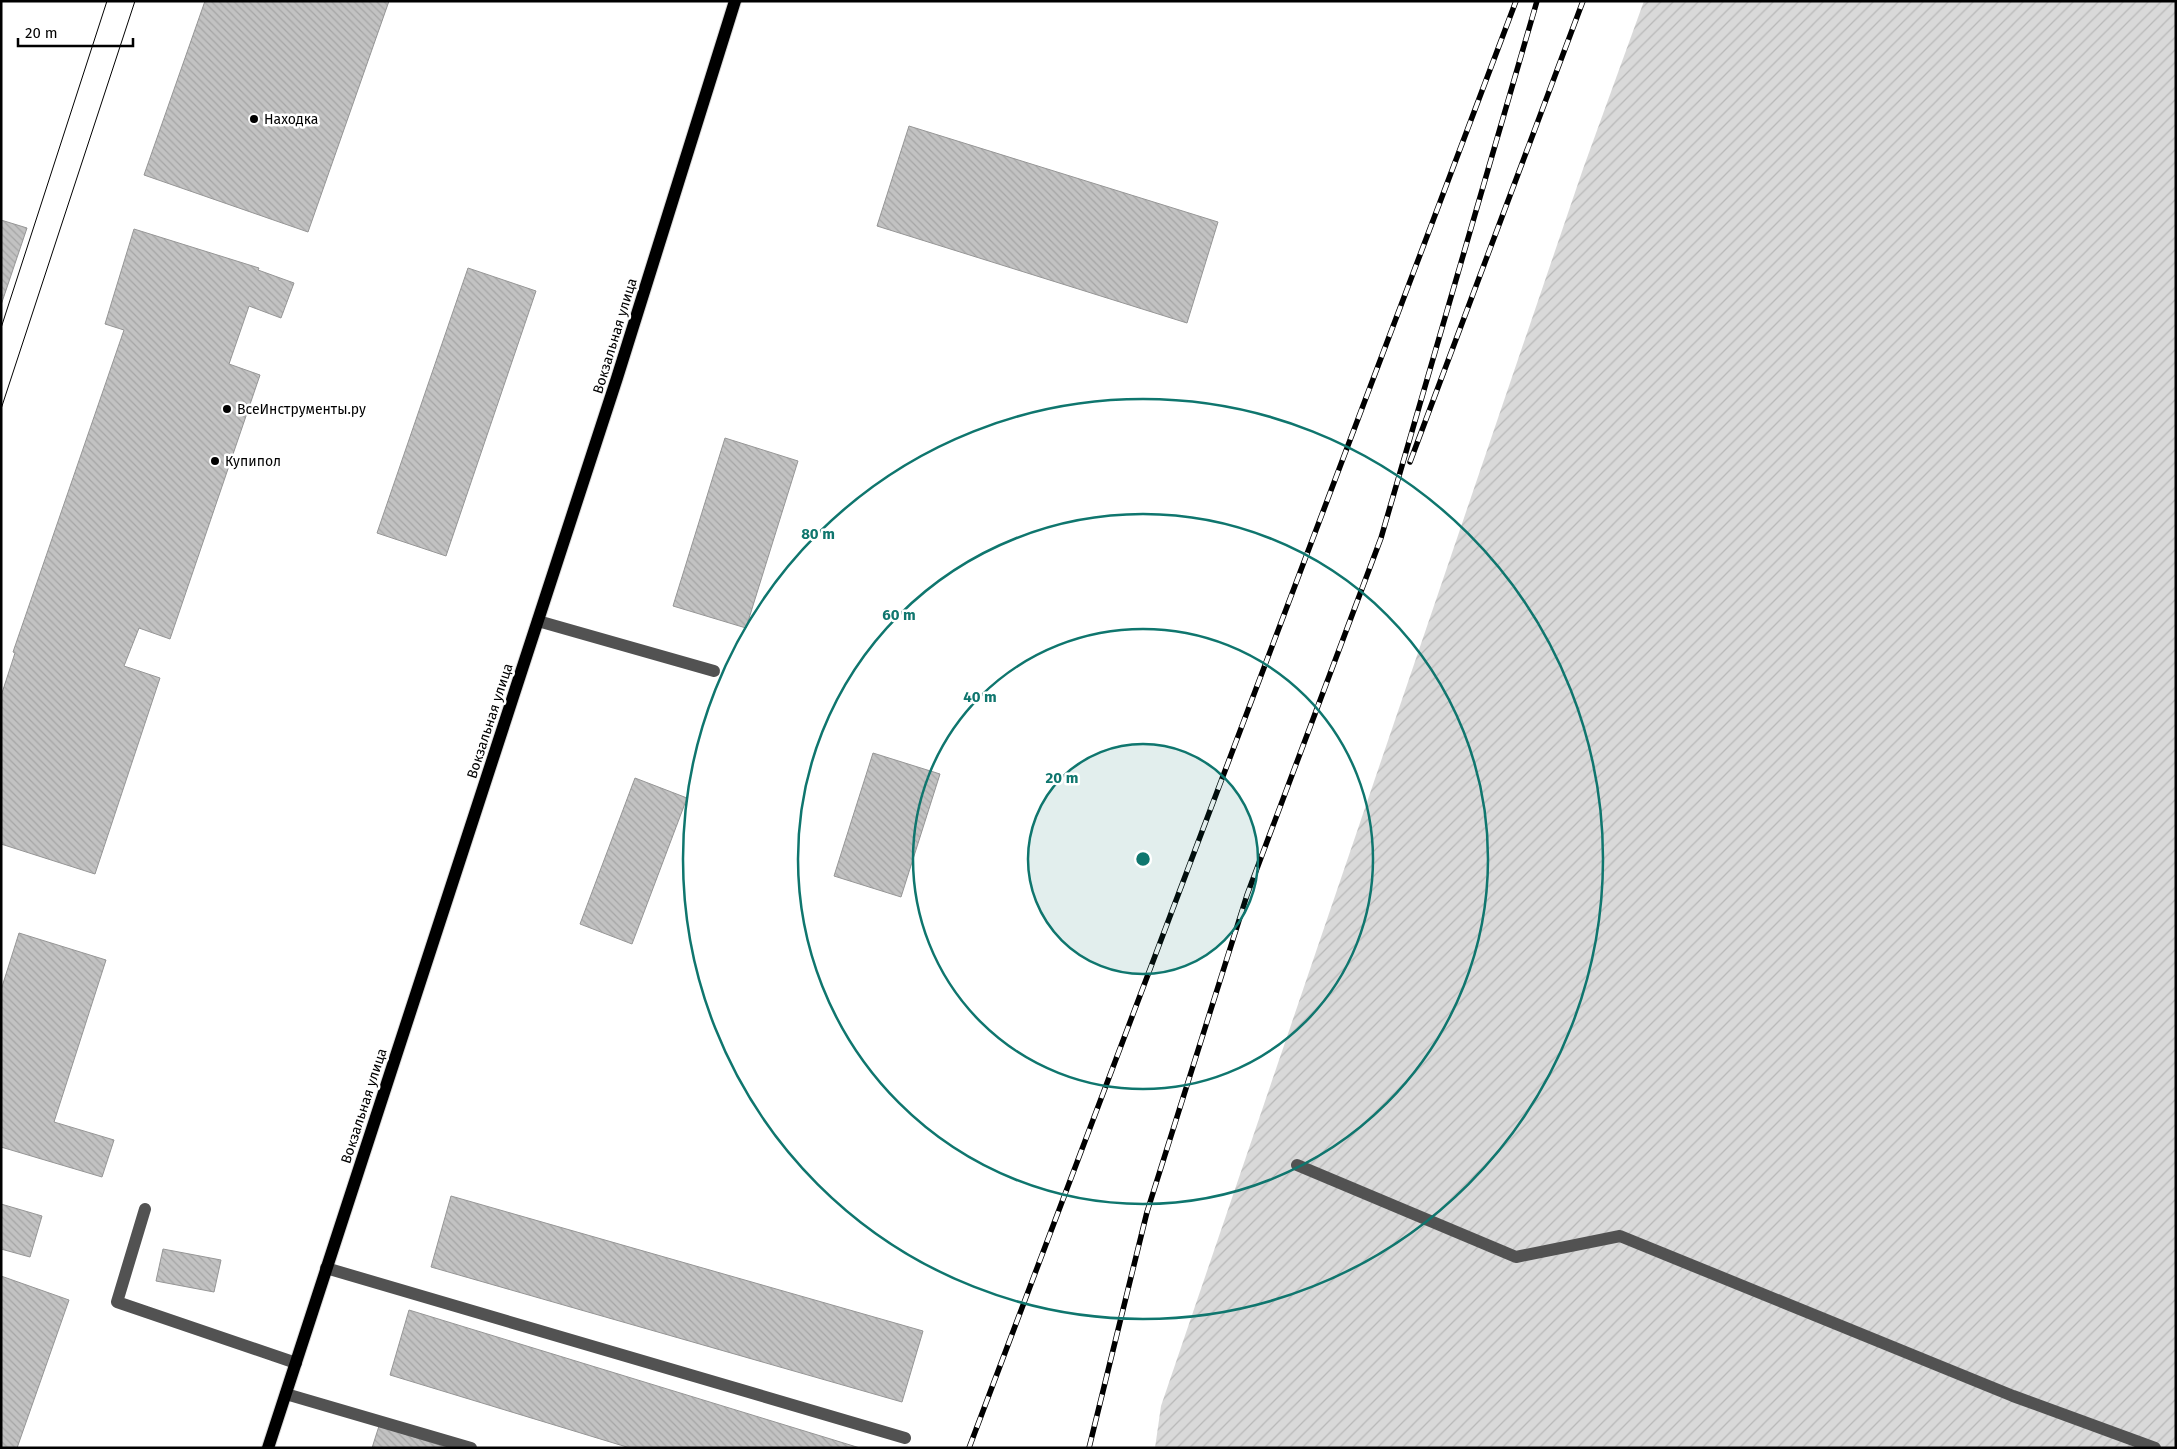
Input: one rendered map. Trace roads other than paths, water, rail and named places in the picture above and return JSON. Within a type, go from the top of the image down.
[{"type":"main road","name":"Вокзальная улица","points":[[268,1448],[617,378],[735,1]]},
{"type":"street","points":[[538,621],[714,671]]},
{"type":"street","points":[[1297,1165],[1516,1257],[1620,1236],[2013,1396],[2155,1448]]},
{"type":"street","points":[[145,1209],[117,1302],[296,1363]]},
{"type":"street","points":[[326,1268],[905,1438]]},
{"type":"street","points":[[286,1394],[470,1448]]},
{"type":"tram line","points":[[1,328],[107,1]]},
{"type":"tram line","points":[[1,409],[135,1]]},
{"type":"railway","points":[[969,1448],[1516,1]]},
{"type":"railway","points":[[1089,1448],[1147,1212],[1247,895],[1381,538],[1537,1]]},
{"type":"railway","points":[[1410,462],[1583,1]]},
{"type":"place","name":"Находка","points":[[254,119]]},
{"type":"place","name":"ВсеИнструменты.ру","points":[[227,409]]},
{"type":"place","name":"Купипол","points":[[215,461]]}]
